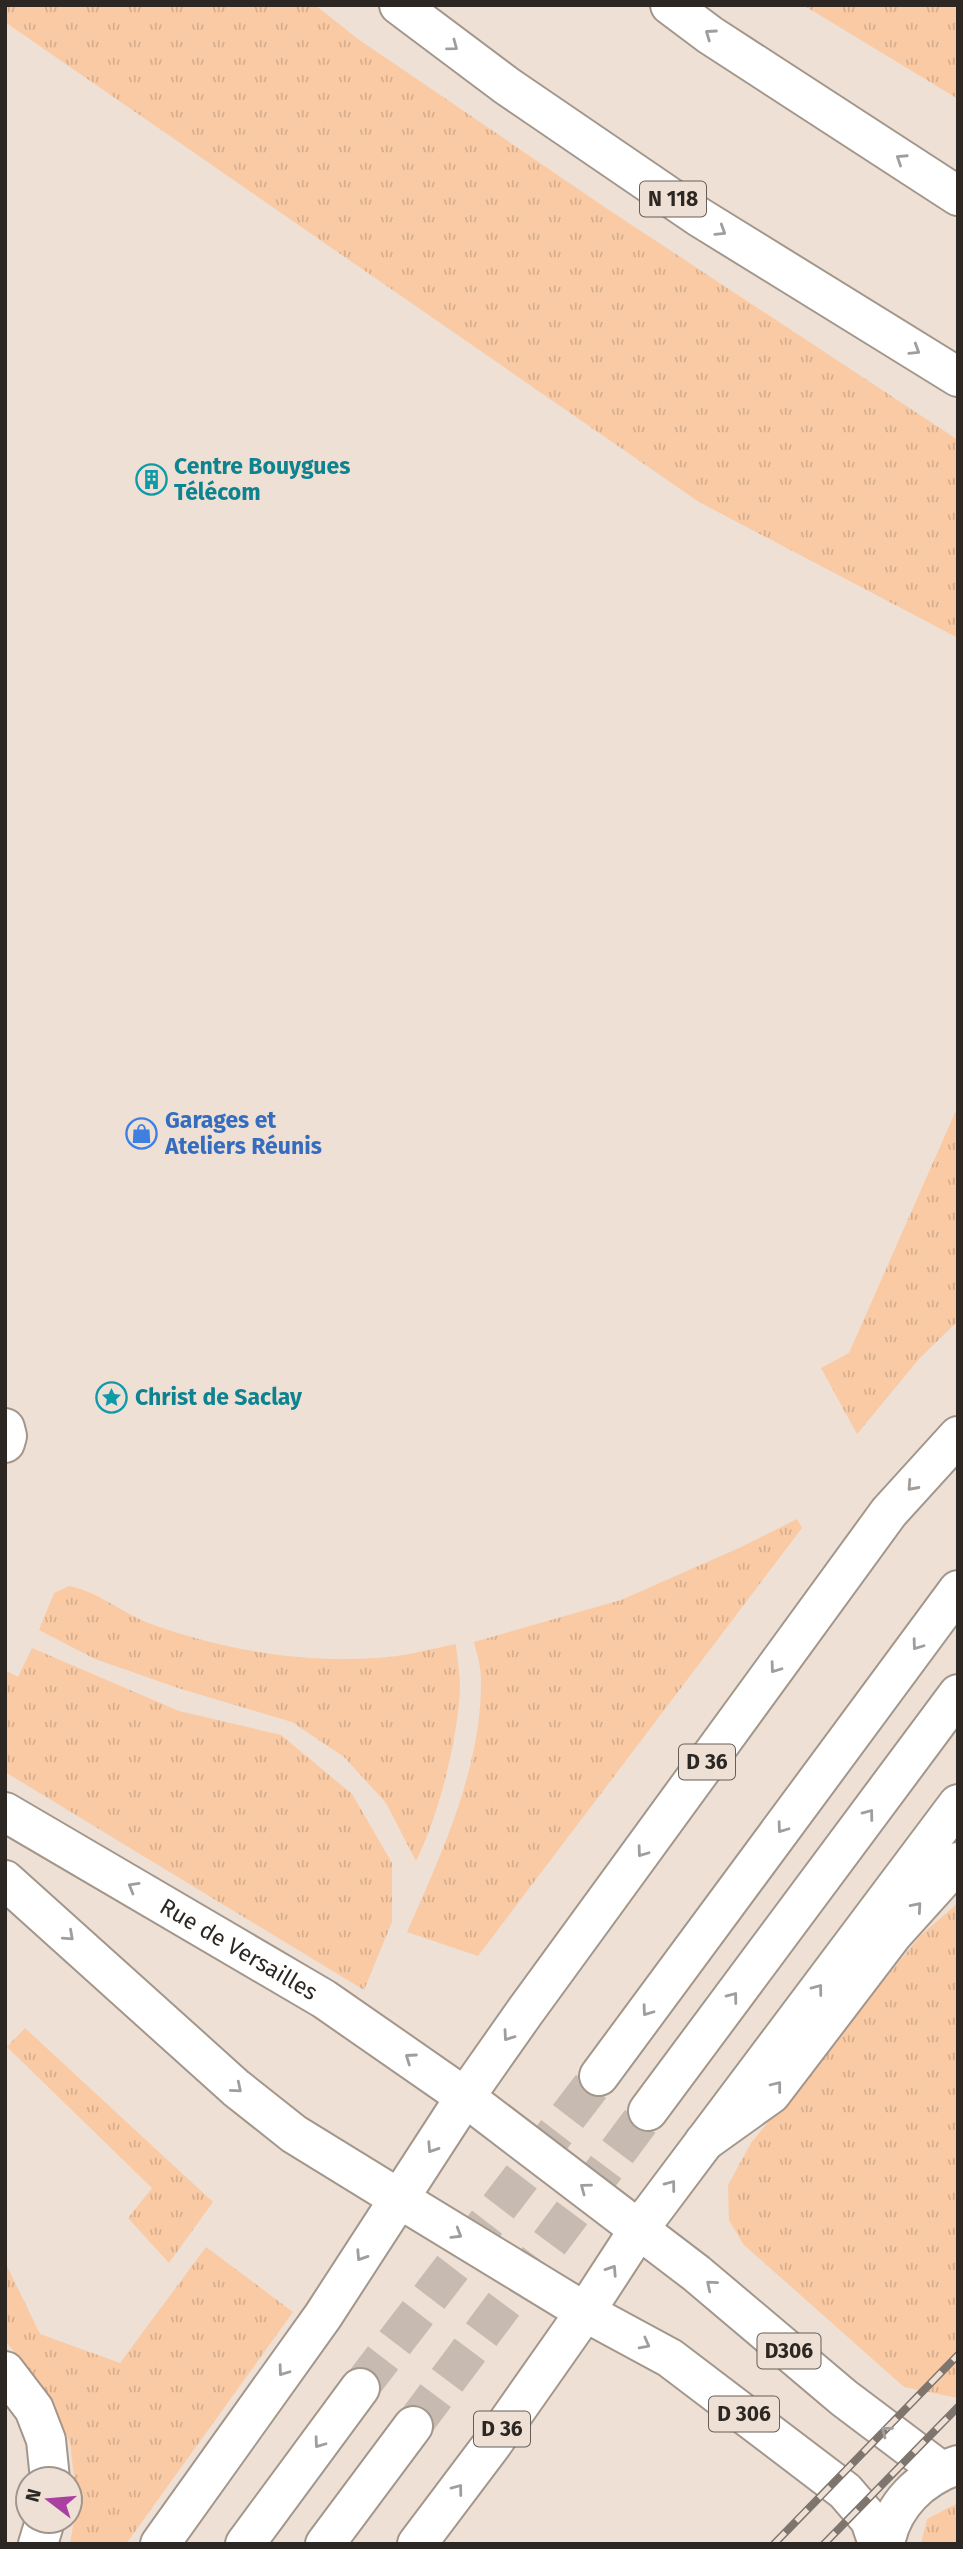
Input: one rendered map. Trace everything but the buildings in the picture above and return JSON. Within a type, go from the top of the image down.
[{"type":"main road","name":"N 118","points":[[398,5],[507,86],[699,217],[958,377]]},
{"type":"main road","points":[[670,5],[710,35],[958,196]]},
{"type":"main road","name":"D 36","points":[[159,2544],[323,2316],[465,2097],[889,1511],[958,1436]]},
{"type":"main road","points":[[599,2076],[958,1590]]},
{"type":"main road","points":[[648,2110],[958,1694]]},
{"type":"main road","name":"D 36","points":[[417,2544],[493,2443],[585,2312],[639,2229],[958,1804]]},
{"type":"main road","name":"Rue de Versailles","points":[[5,1812],[324,1999],[465,2097],[639,2229]]},
{"type":"main road","points":[[704,2142],[771,2094],[893,1934],[958,1861]]},
{"type":"main road","points":[[5,1880],[236,2088],[294,2134],[398,2198]]},
{"type":"main road","name":"D 306","points":[[398,2198],[585,2312],[670,2358],[845,2491],[870,2520],[878,2544]]},
{"type":"main road","name":"D306","points":[[639,2229],[696,2273],[844,2398],[950,2468]]},
{"type":"main road","points":[[5,2371],[34,2409],[46,2440],[49,2465]]},
{"type":"main road","points":[[245,2544],[360,2388]]},
{"type":"main road","points":[[325,2544],[413,2426]]},
{"type":"main road","points":[[885,2544],[887,2530],[900,2506],[918,2485],[950,2468]]},
{"type":"green space","points":[[5,5],[315,5],[358,39],[609,210],[958,440],[958,638],[699,502],[5,22]]},
{"type":"green space","points":[[803,5],[958,5],[958,99]]},
{"type":"green space","points":[[958,1106],[958,1321],[919,1359],[857,1434],[821,1368],[849,1353]]},
{"type":"green space","points":[[797,1519],[802,1528],[478,1956],[407,1932],[458,1809],[475,1745],[481,1679],[474,1642],[621,1600]]},
{"type":"green space","points":[[69,1586],[91,1593],[151,1624],[206,1641],[262,1653],[319,1658],[377,1658],[456,1644],[460,1687],[456,1730],[440,1799],[416,1861],[386,1803],[344,1757],[292,1722],[181,1689],[95,1659],[39,1630],[54,1593]]},
{"type":"green space","points":[[32,1648],[179,1711],[281,1735],[352,1794],[392,1863],[392,1922],[364,1990],[5,1772],[5,1670],[18,1677]]},
{"type":"green space","points":[[958,1903],[958,2398],[904,2387],[743,2244],[729,2220],[728,2185],[751,2143],[920,1936]]},
{"type":"green space","points":[[25,2028],[213,2202],[169,2263],[128,2218],[152,2188],[7,2047]]},
{"type":"green space","points":[[206,2247],[293,2312],[126,2544],[70,2544],[72,2535],[84,2535],[84,2465],[73,2465],[70,2443],[55,2407],[5,2340],[5,2262],[40,2334],[120,2363]]},
{"type":"green space","points":[[958,2503],[958,2544],[921,2544],[927,2519]]},
{"type":"tunnel","points":[[360,2388],[599,2076]]},
{"type":"tunnel","points":[[413,2426],[648,2111]]},
{"type":"railway","points":[[774,2544],[958,2355]]},
{"type":"railway","points":[[824,2544],[958,2407]]},
{"type":"place","name":"Centre Bouygues Télécom","points":[[151,479]]},
{"type":"place","name":"Garages et Ateliers Réunis","points":[[142,1133]]},
{"type":"place","name":"Christ de Saclay","points":[[112,1397]]}]
